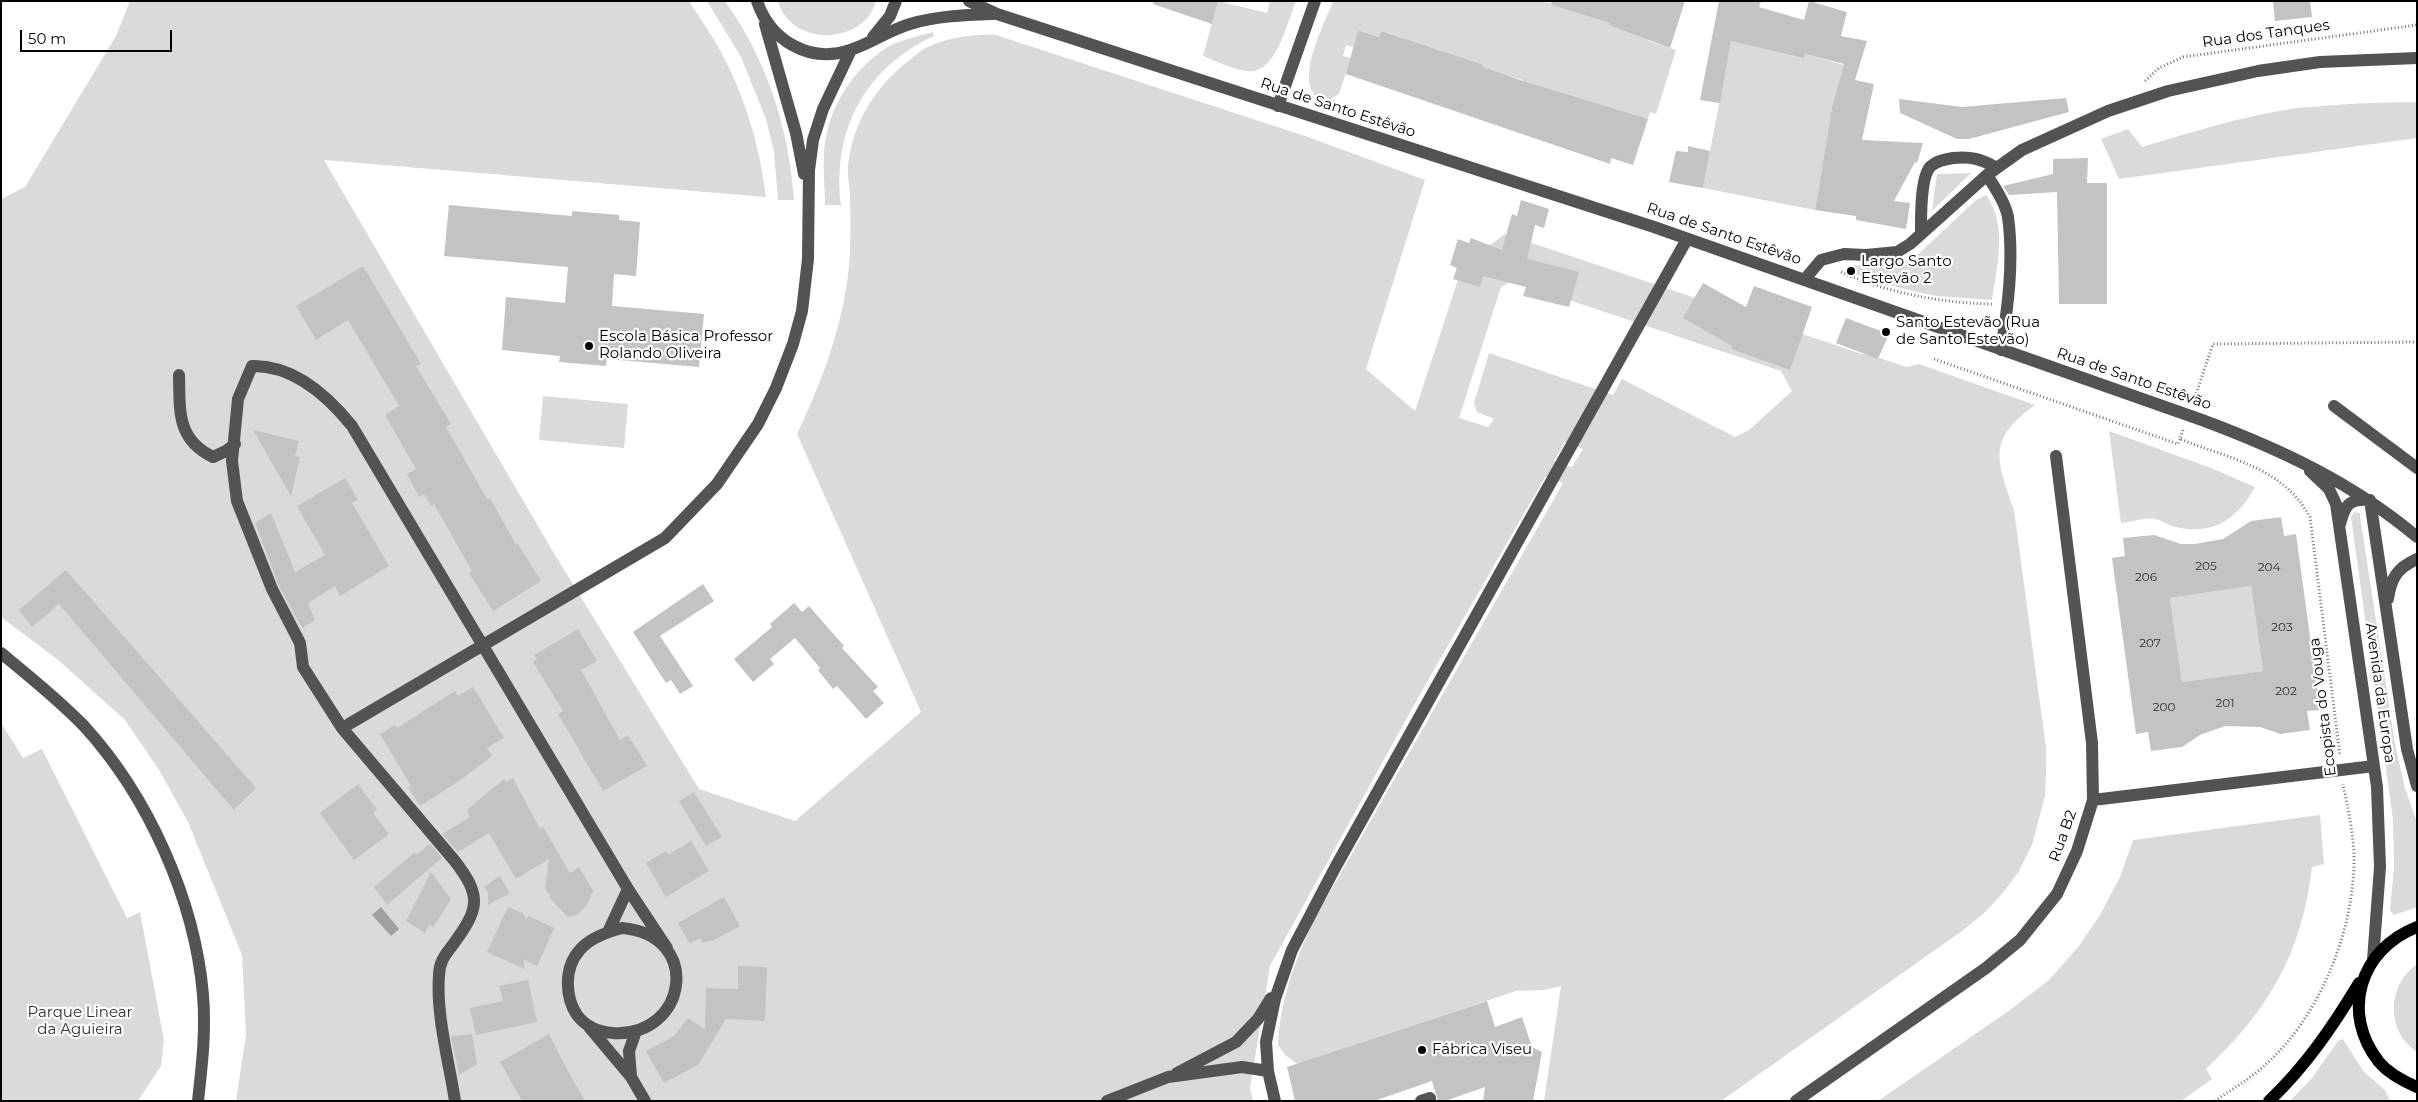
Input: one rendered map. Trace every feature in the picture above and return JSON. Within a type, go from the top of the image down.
[{"type":"main road","points":[[2269,1101],[2293,1078],[2318,1046],[2379,951],[2400,934],[2417,927]]},
{"type":"main road","points":[[2364,975],[2359,1006],[2360,1021],[2367,1043],[2380,1063],[2397,1078],[2417,1087]]},
{"type":"street","points":[[757,1],[796,132],[810,214]]},
{"type":"street","points":[[867,42],[885,24],[896,1]]},
{"type":"street","name":"Rua de Santo Estêvão","points":[[969,1],[997,14],[1805,279],[2256,440],[2324,472],[2370,500],[2417,537]]},
{"type":"street","points":[[1278,106],[1314,1]]},
{"type":"street","points":[[762,16],[775,34],[793,46],[813,54],[835,54],[851,50],[908,25],[936,18],[997,14]]},
{"type":"street","points":[[349,724],[665,538],[717,484],[758,424],[776,388],[793,344],[802,311],[810,214],[809,170],[813,140],[823,109],[851,50]]},
{"type":"street","points":[[1805,279],[1821,260],[1844,254],[1866,255],[1897,252],[1910,244],[1992,172],[2022,150],[2137,100],[2258,72],[2312,63],[2417,58]]},
{"type":"street","points":[[1921,234],[1925,182],[1928,170],[1932,166],[1949,159],[1972,157],[1992,172],[2008,216],[2008,304],[2001,350]]},
{"type":"street","points":[[1275,1101],[1268,1071],[1266,1042],[1280,984],[1292,950],[1686,239]]},
{"type":"street","points":[[455,1101],[440,1007],[438,977],[441,960],[475,907],[475,893],[468,878],[459,866],[342,728],[303,667],[300,644],[272,589],[237,501],[232,461],[238,400],[252,366],[270,366],[293,375],[338,408],[352,426],[628,889],[667,948],[675,966],[677,983],[671,1005],[662,1016],[636,1031],[603,1032],[588,1027]]},
{"type":"street","points":[[179,375],[181,420],[196,446],[213,457],[235,444]]},
{"type":"street","points":[[2334,406],[2417,468]]},
{"type":"street","name":"Avenida da Europa","points":[[2285,454],[2318,477],[2329,489],[2336,504],[2340,526],[2374,766],[2380,846],[2373,960]]},
{"type":"street","name":"Rua B2","points":[[1796,1101],[1986,968],[2020,940],[2057,894],[2077,851],[2092,800],[2094,784],[2092,743],[2056,456]]},
{"type":"street","points":[[2340,526],[2344,511],[2350,503],[2357,499],[2370,500]]},
{"type":"street","name":"Avenida da Europa","points":[[2370,500],[2406,749],[2417,786]]},
{"type":"street","points":[[2386,609],[2395,573],[2403,566],[2417,559]]},
{"type":"street","points":[[1,653],[83,725],[117,767],[156,832],[175,876],[194,943],[203,994],[205,1047],[198,1101]]},
{"type":"street","points":[[2092,800],[2342,768],[2374,766]]},
{"type":"street","points":[[608,932],[628,889]]},
{"type":"street","points":[[645,1101],[631,1077],[577,1014],[571,1000],[567,982],[570,965],[579,950],[608,932],[622,928],[638,930],[652,935],[667,948]]},
{"type":"street","points":[[1107,1101],[1168,1077],[1236,1042],[1258,1019],[1280,984]]},
{"type":"street","points":[[631,1077],[628,1051],[636,1031]]},
{"type":"street","points":[[1168,1077],[1242,1067],[1268,1071]]},
{"type":"street","points":[[1421,1101],[1430,1098],[1430,1101]]},
{"type":"path","name":"Rua dos Tanques","points":[[2137,100],[2144,82],[2149,77],[2159,68],[2183,57],[2417,25]]},
{"type":"path","points":[[1821,260],[1852,277],[1904,293],[1965,303],[2008,304]]},
{"type":"path","points":[[2180,439],[2213,344],[2417,342]]},
{"type":"path","name":"Ecopista do Vouga","points":[[1934,359],[2178,444],[2180,439],[2235,457],[2284,485],[2301,502],[2310,518],[2354,856],[2346,921],[2336,958],[2302,1022],[2285,1045],[2265,1065],[2215,1101]]},
{"type":"green space","points":[[130,1],[689,1],[711,34],[738,88],[756,142],[766,197],[324,160],[555,555],[699,789],[795,821],[921,712],[797,434],[828,360],[843,303],[848,272],[850,240],[848,166],[850,150],[861,120],[868,106],[887,80],[922,50],[954,38],[996,35],[1308,137],[1425,180],[1366,369],[1415,411],[1467,252],[1490,245],[1505,234],[1862,354],[1907,367],[1919,364],[2035,405],[2009,429],[2002,440],[2000,452],[2003,477],[2014,510],[2046,748],[2045,796],[2032,845],[2019,871],[2002,894],[1982,915],[1721,1101],[1544,1101],[1561,986],[1544,990],[1516,991],[1297,1064],[1284,1054],[1278,1045],[1285,996],[1301,950],[1314,920],[1563,483],[1545,477],[1423,689],[1270,966],[1250,1088],[1253,1101],[236,1101],[246,1034],[242,955],[188,822],[159,770],[125,720],[57,659],[1,617],[1,199],[25,187],[116,36]],"holes":[[[1512,281],[1781,371],[1792,391],[1749,430],[1735,437],[1622,379],[1613,395],[1489,353],[1474,403],[1477,412],[1494,419],[1488,427],[1459,418],[1501,287]],[[1565,442],[1583,449],[1572,467],[1554,461]]]},
{"type":"green space","points":[[707,1],[725,1],[753,47],[764,71],[781,121],[787,147],[794,200],[778,200],[774,152],[766,119],[741,57]]},
{"type":"green space","points":[[778,1],[876,1],[869,16],[857,26],[843,33],[827,35],[811,33],[797,27],[785,16]]},
{"type":"green space","points":[[1218,1],[1267,13],[1270,1],[1296,1],[1279,46],[1273,57],[1265,65],[1256,70],[1246,71],[1203,56]]},
{"type":"green space","points":[[1333,1],[1543,1],[1549,3],[1555,1],[1569,10],[1611,20],[1610,25],[1629,32],[1651,33],[1649,41],[1676,50],[1656,114],[1650,112],[1648,119],[1521,87],[1523,80],[1503,74],[1501,78],[1482,72],[1484,65],[1442,57],[1443,51],[1424,46],[1401,44],[1403,38],[1381,31],[1379,37],[1358,30],[1353,47],[1346,45],[1343,56],[1351,58],[1339,94],[1325,102],[1315,95],[1310,85],[1309,71],[1317,40]]},
{"type":"green space","points":[[933,32],[934,36],[910,49],[889,65],[858,104],[848,127],[842,151],[841,205],[825,205],[825,143],[832,116],[844,91],[852,79],[883,50],[900,41]]},
{"type":"green space","points":[[1731,41],[1805,54],[1844,65],[1832,107],[1815,210],[1703,188]]},
{"type":"green space","points":[[2417,102],[2417,138],[2119,179],[2101,139],[2128,129],[2142,147],[2219,124],[2278,111],[2343,104]]},
{"type":"green space","points":[[1971,173],[1932,211],[1937,174]]},
{"type":"green space","points":[[1986,195],[1993,206],[1999,232],[1998,260],[1992,300],[1936,296],[1904,289],[1852,273],[1852,266],[1907,261],[1914,258],[1976,200]]},
{"type":"green space","points":[[543,396],[628,404],[624,448],[539,440]]},
{"type":"green space","points":[[2109,431],[2211,468],[2255,487],[2241,508],[2233,516],[2223,522],[2202,529],[2173,526],[2151,519],[2121,523]]},
{"type":"green space","points":[[2354,512],[2360,513],[2395,744],[2405,788],[2417,822],[2417,907],[2394,915],[2390,910],[2394,867],[2393,820],[2351,517]]},
{"type":"green space","points":[[2251,586],[2263,671],[2182,682],[2170,598]]},
{"type":"green space","name":"Parque Linear da Aguieira","points":[[1,723],[23,758],[42,749],[127,918],[140,912],[164,1040],[161,1066],[138,1101],[1,1101]]},
{"type":"green space","points":[[2320,815],[2324,864],[2312,867],[2300,927],[2291,953],[2279,978],[2265,1002],[2248,1025],[2206,1069],[2212,1079],[2181,1101],[1878,1101],[2007,1012],[2049,980],[2079,946],[2100,915],[2120,877],[2133,840]]},
{"type":"green space","points":[[2417,964],[2417,1052],[2399,1032],[2394,1008],[2395,996],[2400,984],[2407,973]]},
{"type":"green space","points":[[2343,1039],[2364,1072],[2385,1090],[2390,1101],[2290,1101],[2312,1078],[2338,1041]]},
{"type":"shaded area","points":[[381,907],[399,929],[391,936],[372,915]]},
{"type":"building","points":[[1154,1],[1218,1],[1212,24],[1153,4]]},
{"type":"building","points":[[1552,1],[1685,1],[1670,48],[1609,25],[1610,23],[1552,5]]},
{"type":"building","points":[[1719,1],[1761,1],[1759,7],[1804,20],[1809,1],[1847,12],[1841,36],[1867,41],[1855,80],[1874,84],[1862,140],[1923,143],[1917,163],[1915,162],[1894,201],[1910,203],[1906,229],[1856,220],[1856,216],[1815,210],[1832,107],[1844,64],[1805,54],[1804,58],[1731,41],[1720,103],[1700,100]]},
{"type":"building","points":[[2273,1],[2310,1],[2312,17],[2275,21]]},
{"type":"building","points":[[1358,30],[1379,37],[1381,31],[1484,65],[1483,67],[1523,81],[1648,119],[1633,165],[1611,158],[1610,164],[1346,74]]},
{"type":"building","points":[[2066,98],[2069,112],[1969,139],[1957,139],[1900,113],[1899,99],[1962,107]]},
{"type":"building","points":[[1688,146],[1710,151],[1703,188],[1669,182],[1676,151],[1688,152]]},
{"type":"building","points":[[2088,158],[2087,183],[2107,183],[2107,304],[2059,304],[2057,192],[2009,195],[2003,186],[2053,174],[2053,159]]},
{"type":"building","points":[[1521,200],[1549,209],[1544,228],[1535,225],[1527,259],[1579,272],[1569,307],[1523,296],[1526,287],[1483,276],[1480,287],[1453,279],[1457,268],[1450,265],[1458,239],[1469,243],[1471,238],[1502,250],[1512,214],[1517,216]]},
{"type":"building","points":[[449,205],[572,216],[572,211],[619,215],[619,220],[640,222],[636,276],[614,274],[612,306],[704,314],[699,367],[607,359],[606,366],[559,362],[560,356],[502,350],[506,297],[565,303],[568,267],[444,256]]},
{"type":"building","points":[[363,266],[421,364],[416,366],[451,424],[446,427],[487,499],[490,498],[516,545],[518,544],[541,581],[493,611],[469,573],[472,571],[434,504],[431,506],[424,494],[419,497],[407,474],[416,469],[385,415],[399,406],[348,320],[316,340],[296,306]]},
{"type":"building","points":[[1703,283],[1746,307],[1754,286],[1812,307],[1790,370],[1731,349],[1732,346],[1683,318]]},
{"type":"building","points":[[1846,318],[1889,334],[1878,359],[1836,343]]},
{"type":"building","points":[[253,430],[299,441],[295,456],[300,457],[291,496]]},
{"type":"building","points":[[345,478],[358,500],[352,503],[389,566],[340,596],[335,586],[308,603],[315,620],[302,628],[279,586],[255,523],[271,513],[295,572],[325,555],[297,506]]},
{"type":"building","points":[[2281,517],[2284,536],[2296,534],[2320,710],[2307,711],[2310,730],[2280,734],[2260,727],[2225,726],[2200,735],[2182,747],[2151,751],[2148,732],[2136,734],[2112,558],[2125,556],[2123,538],[2154,535],[2181,544],[2195,544],[2223,539],[2251,521]],"holes":[[[2251,586],[2263,671],[2182,682],[2170,598]]]},
{"type":"building","points":[[66,570],[256,788],[234,810],[59,604],[32,627],[19,610]]},
{"type":"building","points":[[703,584],[714,601],[660,636],[693,686],[680,694],[671,680],[666,683],[633,632]]},
{"type":"building","points":[[794,603],[802,612],[809,606],[844,646],[842,648],[878,687],[873,691],[884,703],[866,719],[837,686],[833,689],[818,670],[820,668],[795,638],[770,659],[774,664],[753,682],[734,659],[772,627],[770,624]]},
{"type":"building","points":[[578,629],[597,661],[581,670],[620,740],[628,735],[647,766],[603,791],[558,714],[563,711],[533,662],[537,659],[534,655]]},
{"type":"building","points":[[473,687],[504,738],[487,748],[492,756],[459,781],[420,806],[408,787],[411,786],[380,734],[395,725],[397,728],[455,691],[458,696]]},
{"type":"building","points":[[513,778],[540,829],[543,827],[570,873],[579,867],[593,891],[587,905],[577,915],[568,917],[549,897],[550,895],[545,889],[549,859],[516,879],[489,833],[458,852],[442,834],[470,817],[467,810],[504,779],[506,782]]},
{"type":"building","points":[[358,784],[377,810],[373,813],[389,834],[354,860],[320,813]]},
{"type":"building","points":[[694,792],[722,837],[706,846],[679,801]]},
{"type":"building","points":[[691,841],[709,871],[666,897],[646,863],[666,851],[668,855]]},
{"type":"building","points":[[430,844],[442,858],[387,905],[374,887],[415,852],[416,855]]},
{"type":"building","points":[[431,872],[451,899],[433,928],[429,924],[425,933],[406,921]]},
{"type":"building","points":[[500,876],[510,893],[488,905],[488,893],[484,887]]},
{"type":"building","points":[[724,897],[740,926],[714,940],[703,943],[700,938],[690,944],[678,923]]},
{"type":"building","points":[[508,907],[523,913],[526,919],[529,916],[554,928],[537,966],[523,959],[525,969],[487,952]]},
{"type":"building","points":[[738,966],[767,967],[765,1021],[726,1019],[698,1065],[664,1083],[646,1051],[674,1036],[688,1018],[705,1029],[706,988],[738,989]]},
{"type":"building","points":[[528,980],[537,1022],[476,1035],[470,1008],[503,1001],[499,986]]},
{"type":"building","name":"Fábrica Viseu","points":[[1487,1001],[1495,1027],[1522,1017],[1532,1047],[1542,1052],[1533,1101],[1483,1101],[1485,1087],[1445,1101],[1438,1101],[1432,1081],[1374,1101],[1295,1101],[1287,1067]]},
{"type":"building","points":[[472,1034],[477,1064],[459,1075],[451,1036]]},
{"type":"building","points":[[549,1034],[585,1101],[522,1101],[500,1062]]},
{"type":"place","name":"Largo Santo Estevão 2","points":[[1851,271]]},
{"type":"place","name":"Santo Estevão (Rua de Santo Estevão)","points":[[1886,332]]},
{"type":"place","name":"Escola Básica Professor Rolando Oliveira","points":[[589,346]]},
{"type":"place","name":"Fábrica Viseu","points":[[1422,1050]]}]
